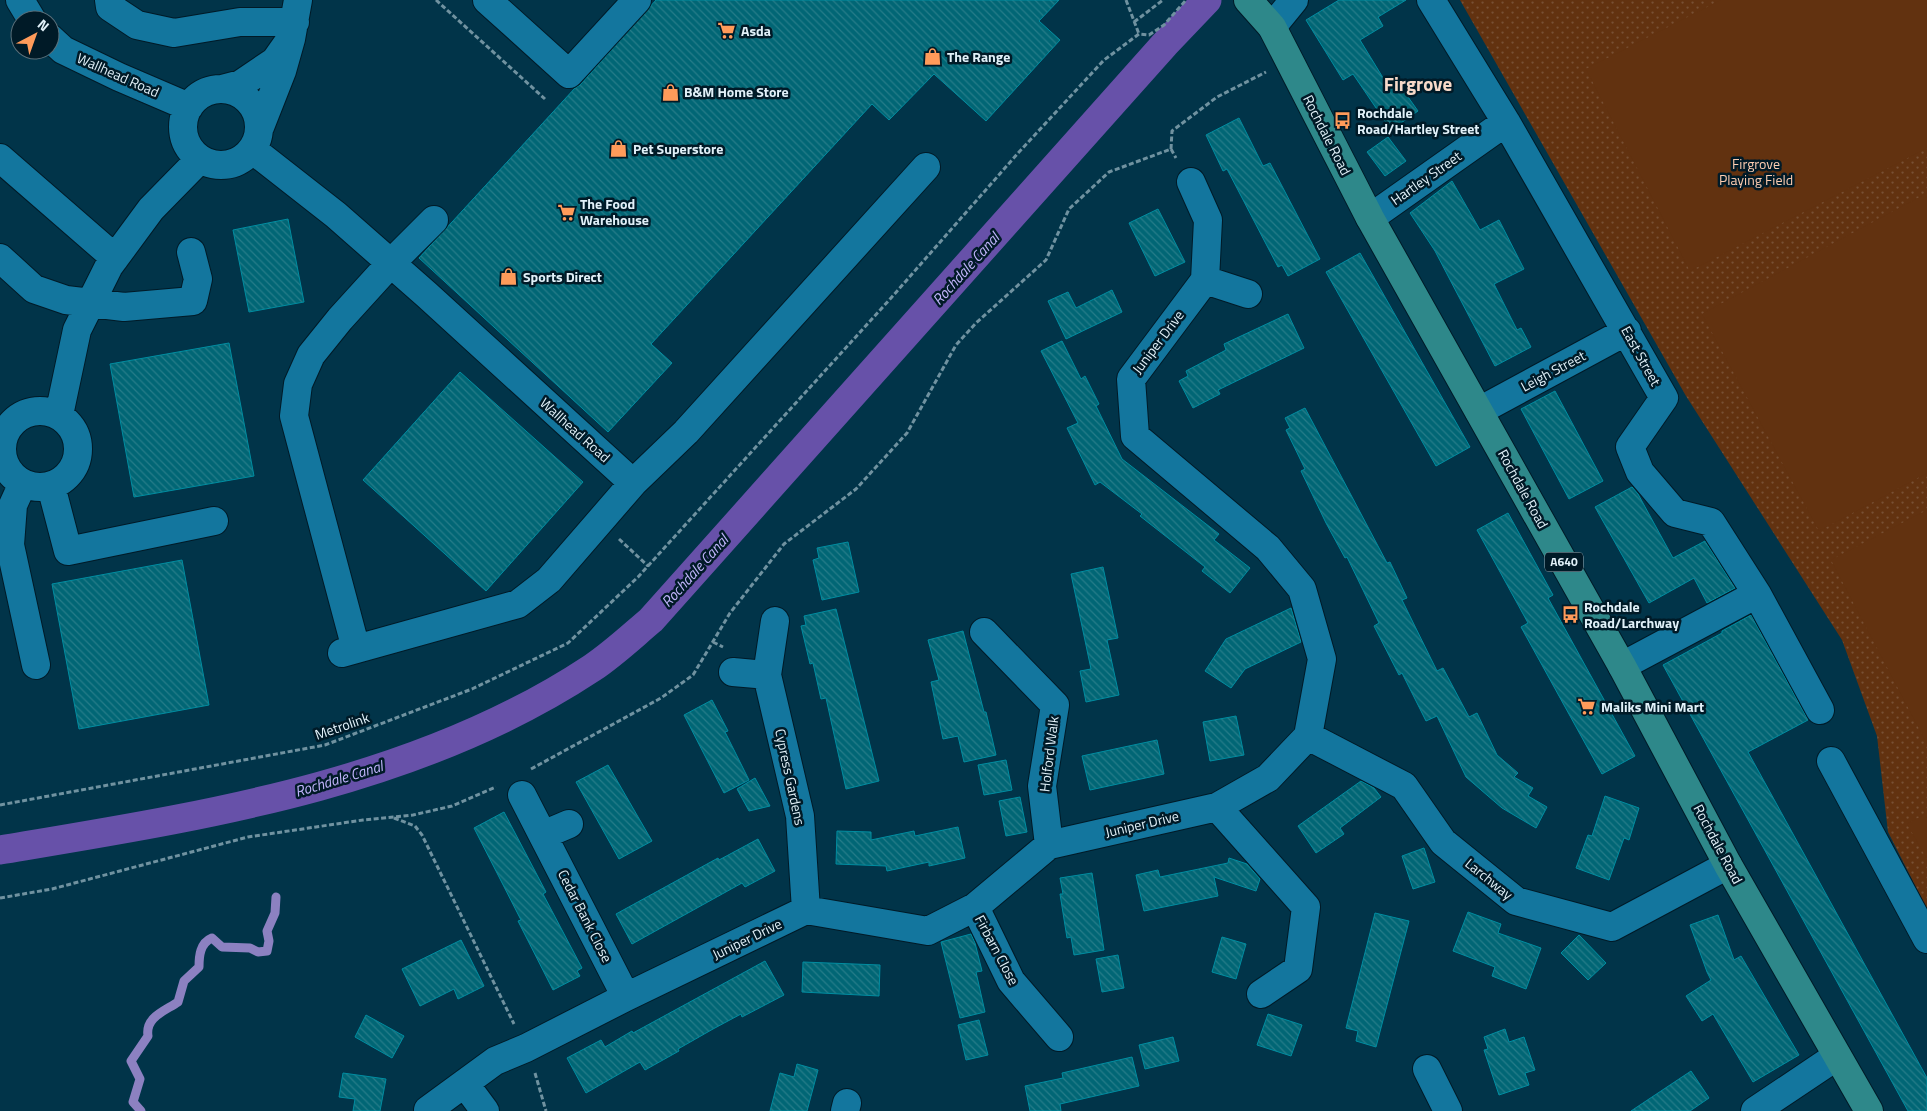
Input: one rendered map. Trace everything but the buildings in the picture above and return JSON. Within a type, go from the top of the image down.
[{"type":"main road","name":"Rochdale Road","points":[[1260,13],[1289,60],[1370,218],[1622,666],[1728,865],[1869,1111]]},
{"type":"street","points":[[109,0],[110,7],[137,25],[174,33],[240,22],[295,20]]},
{"type":"street","points":[[487,0],[569,74],[637,0]]},
{"type":"street","points":[[1260,13],[1294,0]]},
{"type":"street","name":"East Street","points":[[1431,0],[1506,122],[1627,330],[1664,398],[1630,447],[1640,472],[1675,513],[1711,522],[1757,594],[1820,710]]},
{"type":"street","points":[[222,90],[241,84],[275,61],[295,20]]},
{"type":"street","points":[[256,139],[258,116],[248,101],[234,91],[211,91],[200,96],[185,114],[183,127],[185,139],[191,150],[200,159],[222,166],[234,164],[245,158],[256,139],[282,71],[295,20]]},
{"type":"street","name":"Wallhead Road","points":[[60,47],[119,77],[189,107]]},
{"type":"street","name":"Hartley Street","points":[[1370,218],[1506,122]]},
{"type":"street","name":"Wallhead Road","points":[[256,139],[336,215],[427,295],[633,483]]},
{"type":"street","points":[[0,158],[115,258]]},
{"type":"street","points":[[59,415],[77,330],[90,303],[115,258],[151,210],[200,159]]},
{"type":"street","points":[[434,220],[390,264],[340,319],[311,355],[298,384],[294,416],[349,651],[518,604],[549,580],[633,483],[686,432],[926,167]]},
{"type":"street","points":[[1191,182],[1208,220],[1205,280],[1248,294]]},
{"type":"street","points":[[0,258],[34,289],[66,300],[124,307],[193,301],[198,279],[191,252]]},
{"type":"street","name":"Juniper Drive","points":[[428,1110],[495,1061],[526,1048],[626,997],[806,910],[928,931],[975,907],[1049,845],[1217,806],[1268,778],[1308,736],[1322,659],[1302,589],[1268,548],[1135,436],[1131,379],[1205,280]]},
{"type":"street","name":"Leigh Street","points":[[1479,411],[1627,330]]},
{"type":"street","points":[[35,410],[59,415],[69,423],[76,434],[79,447],[72,471],[62,480],[50,486],[38,487],[22,483],[7,468],[2,456],[5,432],[23,414],[35,410]]},
{"type":"street","points":[[22,483],[13,505],[10,545],[36,665]]},
{"type":"street","points":[[50,486],[68,551],[214,521]]},
{"type":"street","points":[[1622,666],[1757,594]]},
{"type":"street","name":"Cypress Gardens","points":[[775,621],[766,676],[800,816],[806,910]]},
{"type":"street","name":"Holford Walk","points":[[984,632],[1055,705],[1042,786],[1049,845]]},
{"type":"street","points":[[733,672],[766,676]]},
{"type":"street","name":"Larchway","points":[[1308,736],[1404,786],[1443,842],[1516,901],[1612,927],[1728,865]]},
{"type":"street","points":[[1831,761],[1927,939]]},
{"type":"street","name":"Cedar Bank Close","points":[[522,795],[626,997]]},
{"type":"street","points":[[1217,806],[1306,907],[1298,970],[1261,994]]},
{"type":"street","points":[[543,835],[569,824]]},
{"type":"street","name":"Firbarn Close","points":[[975,907],[1011,981],[1059,1037]]},
{"type":"street","points":[[1755,1111],[1837,1056]]},
{"type":"street","points":[[1428,1069],[1448,1111]]},
{"type":"street","points":[[465,1084],[485,1111]]},
{"type":"path","points":[[436,0],[546,99]]},
{"type":"path","points":[[1126,0],[1139,34]]},
{"type":"path","points":[[1134,22],[1163,0]]},
{"type":"path","name":"Metrolink","points":[[0,805],[325,745],[472,689],[568,643],[648,566],[891,298],[1018,152],[1104,60],[1139,34],[1150,35],[1164,25],[1186,0]]},
{"type":"path","points":[[1191,182],[1172,149],[1172,131],[1217,97],[1289,60]]},
{"type":"path","points":[[530,769],[661,698],[694,675],[730,613],[784,544],[856,489],[907,433],[956,345],[976,323],[1046,260],[1069,209],[1109,172],[1172,149]]},
{"type":"path","points":[[599,521],[648,566]]},
{"type":"path","points":[[0,898],[52,889],[248,838],[413,815],[452,806],[496,786]]},
{"type":"path","points":[[392,817],[414,826],[422,835],[526,1048],[540,1085],[546,1111]]},
{"type":"green space","name":"Firgrove Playing Field","points":[[1460,0],[1927,0],[1927,909],[1888,832],[1877,736],[1842,640],[1686,396]]},
{"type":"green space","points":[[1721,0],[1927,0],[1927,148],[1690,271],[1586,69]]},
{"type":"green space","points":[[1927,193],[1927,473],[1819,531],[1702,314]]},
{"type":"green space","points":[[1927,510],[1927,744],[1831,560]]},
{"type":"green space","points":[[1927,813],[1927,859],[1907,824]]},
{"type":"waterway","name":"Rochdale Canal","points":[[0,850],[154,824],[230,808],[306,790],[381,768],[454,741],[525,708],[600,663],[651,620],[1165,44],[1207,0]]},
{"type":"waterway","points":[[141,1111],[133,1102],[140,1079],[131,1061],[148,1036],[148,1029],[153,1019],[178,1002],[184,981],[199,967],[201,950],[208,940],[212,938],[222,947],[250,948],[258,952],[267,951],[269,941],[267,931],[275,913],[276,897]]},
{"type":"place","name":"Asda","points":[[727,31]]},
{"type":"place","name":"The Range","points":[[933,57]]},
{"type":"place","name":"B&M Home Store","points":[[670,92]]},
{"type":"place","name":"Rochdale Road/Hartley Street","points":[[1343,121]]},
{"type":"place","name":"Pet Superstore","points":[[619,149]]},
{"type":"place","name":"The Food Warehouse","points":[[566,212]]},
{"type":"place","name":"Sports Direct","points":[[509,277]]},
{"type":"place","name":"Rochdale Road/Larchway","points":[[1570,615]]},
{"type":"place","name":"Maliks Mini Mart","points":[[1587,707]]},
{"type":"district","name":"Firgrove","points":[[1418,84]]}]
